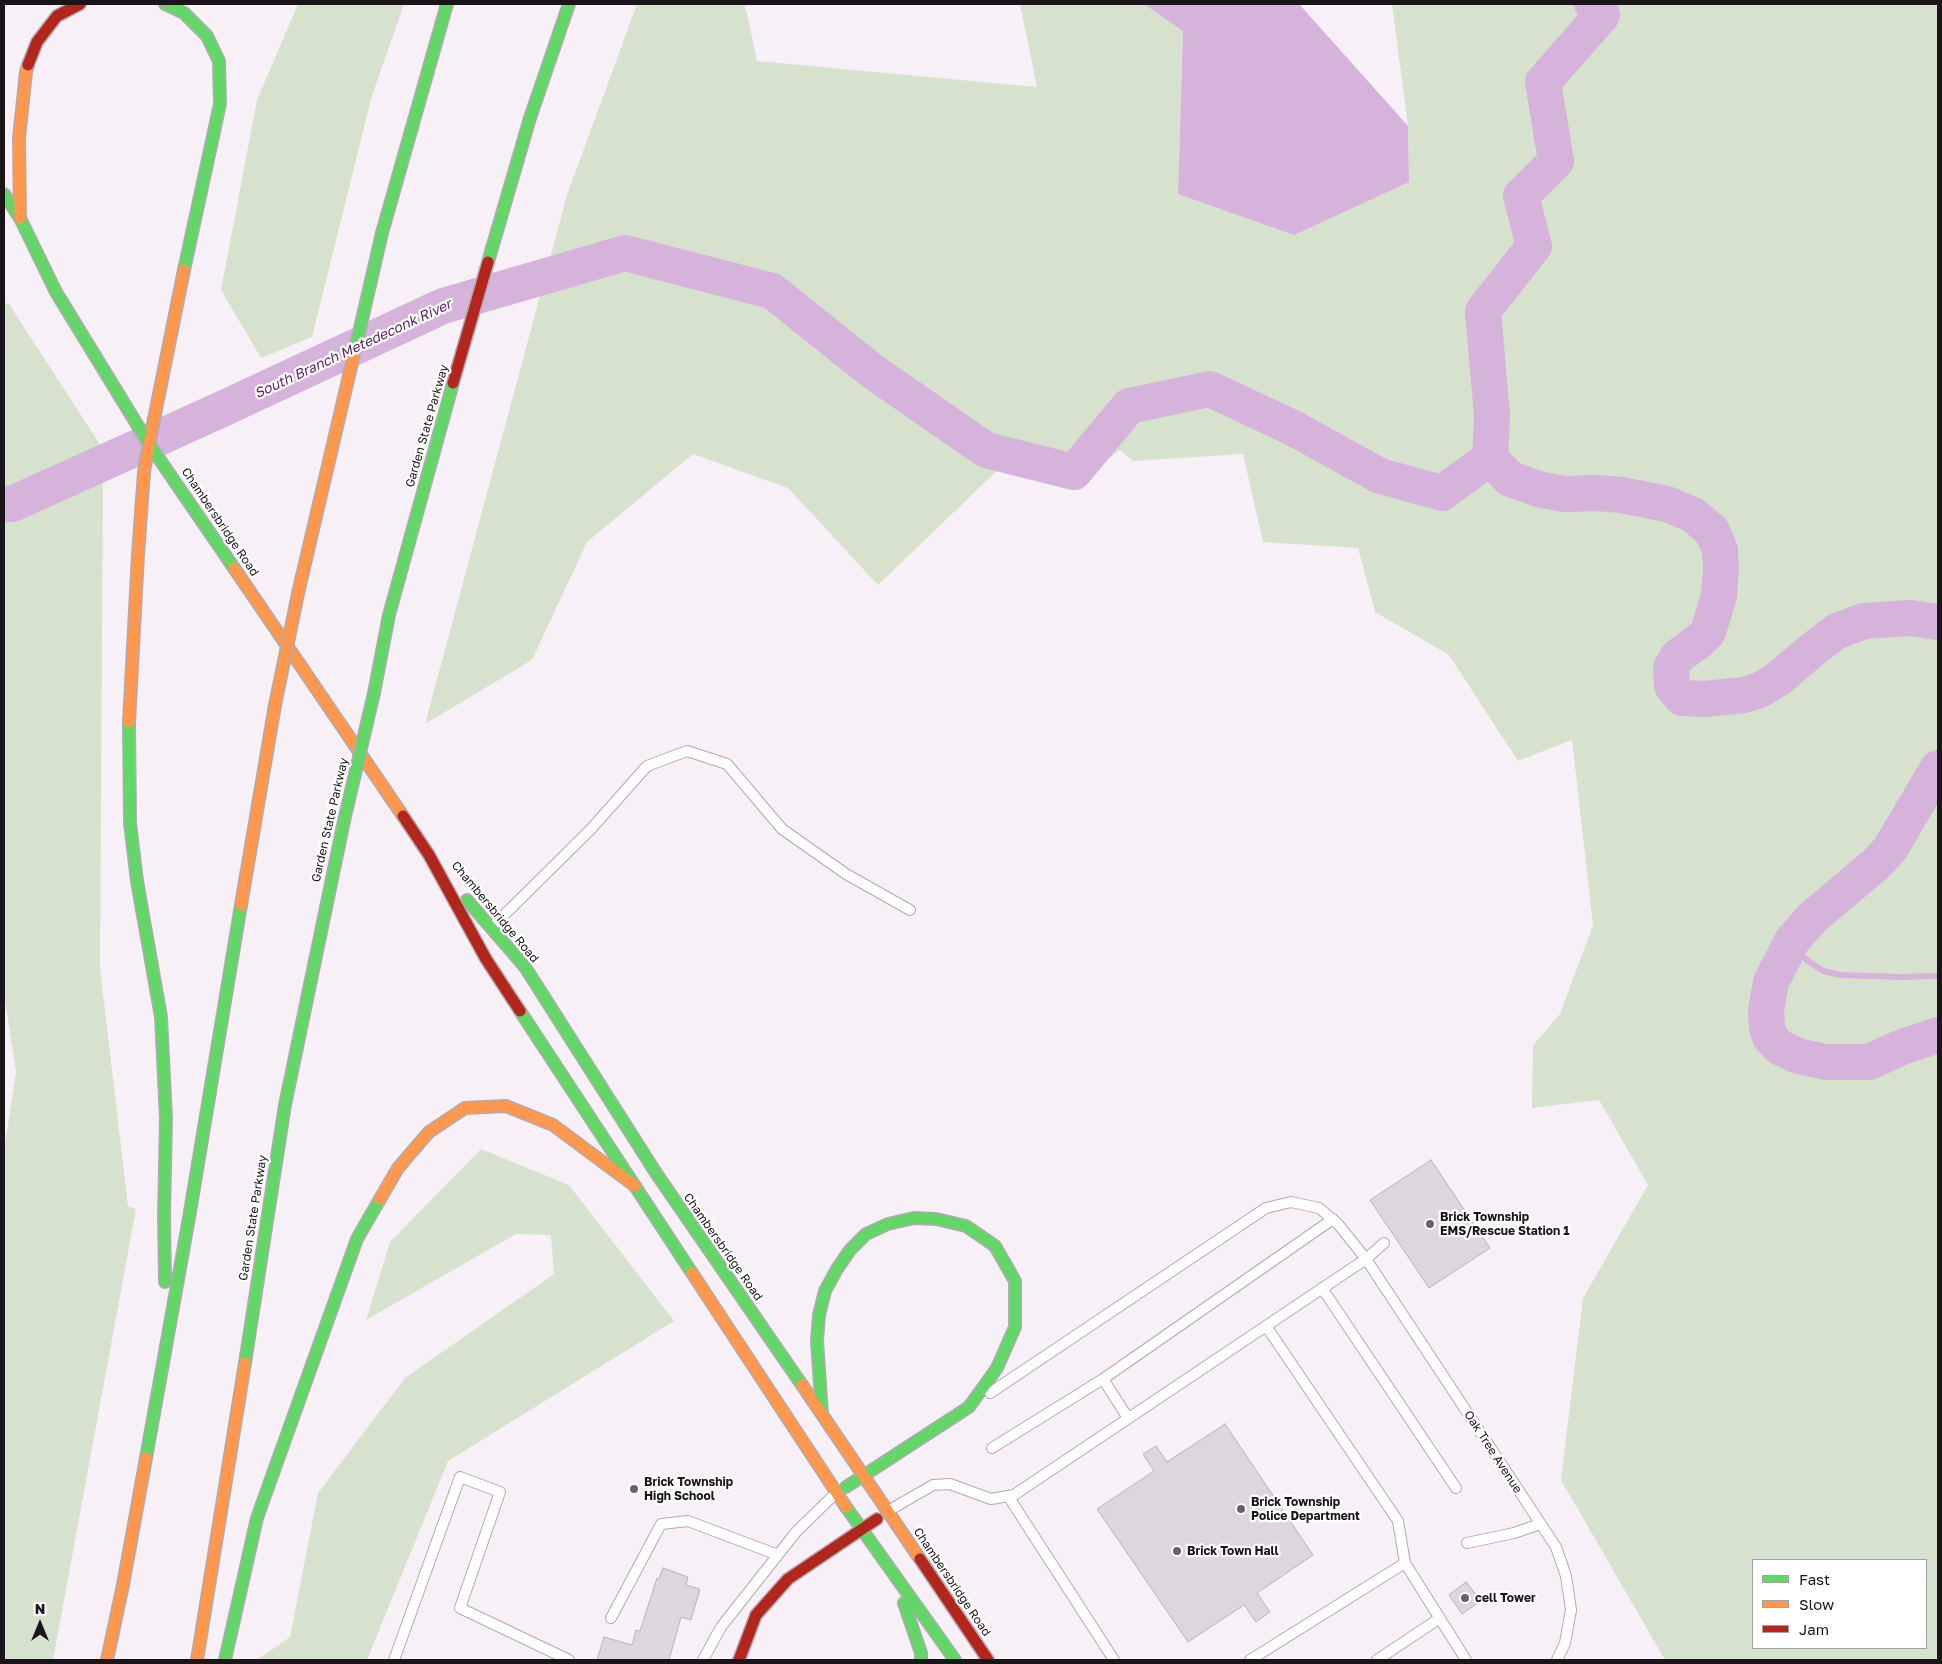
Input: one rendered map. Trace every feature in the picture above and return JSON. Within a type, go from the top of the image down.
[{"type":"main road","points":[[20,218],[19,138],[26,72],[37,42],[57,16],[80,4]]},
{"type":"main road","points":[[165,4],[184,13],[207,36],[219,61],[220,104],[160,384],[144,472],[130,680],[128,759],[130,823],[137,882],[161,1017],[166,1118],[164,1216],[166,1343]]},
{"type":"main road","points":[[107,1660],[166,1343],[275,705],[342,397],[384,223],[447,4]]},
{"type":"main road","name":"Garden State Parkway","points":[[197,1660],[220,1525],[285,1105],[344,821],[374,694],[389,615],[501,216],[530,118],[569,4]]},
{"type":"main road","name":"Chambersbridge Road","points":[[4,194],[20,218],[56,292],[149,444],[429,855],[486,959],[836,1493],[955,1660]]},
{"type":"main road","name":"Chambersbridge Road","points":[[429,855],[525,967],[656,1174],[822,1414],[988,1660]]},
{"type":"main road","points":[[225,1660],[257,1518],[357,1239],[398,1168],[429,1132],[465,1108],[506,1106],[552,1125],[636,1186]]},
{"type":"main road","points":[[822,1414],[817,1341],[819,1315],[825,1291],[841,1262],[866,1234],[888,1224],[914,1218],[936,1219],[966,1226],[995,1246],[1015,1281],[1015,1327],[997,1368],[969,1407],[836,1493]]},
{"type":"main road","points":[[739,1660],[756,1615],[788,1580],[888,1511]]},
{"type":"main road","points":[[894,1575],[921,1660]]},
{"type":"lane","points":[[492,928],[591,829],[647,766],[687,751],[727,764],[782,829],[846,874],[910,910]]},
{"type":"lane","name":"Oak Tree Avenue","points":[[969,1407],[1266,1208],[1291,1202],[1319,1208],[1333,1219],[1366,1258],[1556,1547],[1566,1576],[1571,1610],[1565,1643],[1557,1660]]},
{"type":"lane","points":[[992,1448],[1103,1379],[1333,1219]]},
{"type":"lane","points":[[888,1511],[933,1485],[950,1484],[991,1499],[1014,1495],[1322,1288],[1366,1258],[1384,1243]]},
{"type":"lane","points":[[1322,1288],[1456,1488]]},
{"type":"lane","points":[[1266,1326],[1398,1521],[1405,1563],[1466,1660]]},
{"type":"lane","points":[[1103,1379],[1128,1418]]},
{"type":"lane","points":[[394,1660],[460,1477],[500,1492],[460,1608],[569,1660]]},
{"type":"lane","points":[[703,1660],[721,1627],[778,1554],[796,1532],[836,1493]]},
{"type":"lane","points":[[1008,1496],[1114,1660]]},
{"type":"lane","points":[[611,1618],[661,1524],[688,1521],[778,1554]]},
{"type":"lane","points":[[1467,1543],[1514,1533],[1540,1524]]},
{"type":"lane","points":[[1250,1660],[1405,1563]]},
{"type":"lane","points":[[721,1627],[788,1580]]},
{"type":"lane","points":[[1377,1660],[1440,1618]]},
{"type":"green space","points":[[298,4],[404,4],[371,99],[312,337],[261,358],[221,290],[257,100]]},
{"type":"green space","points":[[637,4],[745,4],[757,61],[1037,87],[1020,4],[1144,4],[1183,30],[1178,194],[1409,182],[1408,126],[1392,4],[1938,4],[1938,1660],[1665,1660],[1561,1480],[1583,1298],[1648,1185],[1599,1100],[1532,1108],[1533,1045],[1560,1014],[1593,925],[1572,740],[1518,761],[1449,655],[1375,612],[1358,548],[1263,542],[1243,454],[1133,461],[1120,450],[1105,461],[1005,463],[878,585],[788,488],[693,454],[587,542],[532,660],[425,724],[567,195]]},
{"type":"green space","points":[[4,303],[9,304],[114,466],[103,471],[100,968],[128,1206],[136,1209],[53,1660],[4,1660],[4,1151],[16,1072],[4,993]]},
{"type":"green space","points":[[481,1149],[569,1185],[674,1321],[448,1461],[367,1660],[257,1660],[290,1637],[318,1493],[405,1378],[554,1274],[551,1235],[516,1234],[366,1320],[390,1242]]},
{"type":"shaded area","points":[[1144,4],[1299,4],[1408,126],[1409,182],[1294,235],[1178,194],[1183,31]]},
{"type":"building","name":"Brick Township EMS/Rescue Station 1","points":[[1431,1160],[1490,1248],[1429,1288],[1370,1200]]},
{"type":"building","points":[[1225,1424],[1313,1555],[1257,1593],[1270,1612],[1256,1622],[1244,1605],[1188,1642],[1097,1509],[1154,1471],[1143,1454],[1156,1446],[1167,1462]]},
{"type":"building","points":[[663,1568],[688,1577],[686,1585],[700,1589],[691,1620],[681,1617],[669,1660],[597,1660],[604,1637],[632,1645],[636,1630],[640,1631],[657,1578],[659,1579]]},
{"type":"building","name":"cell Tower","points":[[1466,1582],[1481,1601],[1462,1614],[1449,1595]]},
{"type":"waterway","points":[[1490,458],[1492,416],[1483,311],[1534,246],[1521,196],[1556,161],[1543,82],[1602,15],[1592,4]]},
{"type":"waterway","name":"South Branch Metedeconk River","points":[[4,504],[12,504],[443,306],[625,253],[772,291],[872,371],[986,450],[1074,472],[1129,406],[1210,389],[1293,428],[1380,476],[1442,493],[1490,458]]},
{"type":"waterway","points":[[1490,458],[1510,479],[1542,490],[1564,494],[1597,493],[1621,495],[1667,504],[1693,515],[1712,531],[1720,550],[1719,595],[1708,632],[1677,657],[1671,668],[1672,686],[1682,698],[1705,699],[1744,695],[1760,690],[1778,679],[1837,631],[1864,621],[1910,618],[1938,622]]},
{"type":"waterway","points":[[1938,768],[1890,849],[1876,864],[1812,918],[1792,941],[1771,982],[1766,1011],[1767,1028],[1770,1037],[1779,1047],[1798,1056],[1826,1062],[1869,1062],[1902,1047],[1938,1035]]},
{"type":"waterway","points":[[1788,947],[1823,971],[1841,975],[1938,976]]},
{"type":"traffic: fast","points":[[165,4],[184,13],[207,36],[219,61],[220,104],[184,270]]},
{"type":"traffic: fast","points":[[355,350],[382,233],[447,4]]},
{"type":"traffic: fast","points":[[488,262],[530,118],[569,4]]},
{"type":"traffic: fast","points":[[4,194],[20,218],[56,292],[149,444],[234,568]]},
{"type":"traffic: fast","points":[[374,693],[389,615],[453,383]]},
{"type":"traffic: fast","points":[[344,821],[374,693]]},
{"type":"traffic: fast","points":[[129,722],[130,823],[137,881],[161,1017],[166,1118],[165,1282]]},
{"type":"traffic: fast","points":[[245,1363],[285,1105],[344,821]]},
{"type":"traffic: fast","points":[[467,900],[525,967],[656,1173],[802,1385]]},
{"type":"traffic: fast","points":[[146,1458],[189,1218],[241,905]]},
{"type":"traffic: fast","points":[[520,1011],[692,1273]]},
{"type":"traffic: fast","points":[[225,1660],[257,1518],[357,1239],[380,1199]]},
{"type":"traffic: fast","points":[[822,1414],[817,1341],[819,1315],[825,1291],[837,1269],[850,1250],[866,1234],[888,1224],[914,1218],[936,1219],[966,1226],[995,1246],[1015,1281],[1015,1327],[997,1368],[969,1407],[846,1487]]},
{"type":"traffic: fast","points":[[846,1507],[955,1660]]},
{"type":"traffic: fast","points":[[904,1603],[921,1653],[921,1660]]},
{"type":"traffic: slow","points":[[20,218],[19,138],[28,65]]},
{"type":"traffic: slow","points":[[149,444],[184,270]]},
{"type":"traffic: slow","points":[[299,589],[355,350]]},
{"type":"traffic: slow","points":[[129,722],[138,555],[144,472],[149,444]]},
{"type":"traffic: slow","points":[[234,568],[403,816]]},
{"type":"traffic: slow","points":[[275,705],[299,589]]},
{"type":"traffic: slow","points":[[241,905],[275,705]]},
{"type":"traffic: slow","points":[[380,1199],[398,1168],[429,1132],[465,1108],[506,1106],[553,1125],[635,1186]]},
{"type":"traffic: slow","points":[[692,1273],[846,1507]]},
{"type":"traffic: slow","points":[[197,1660],[245,1363]]},
{"type":"traffic: slow","points":[[802,1385],[920,1559]]},
{"type":"traffic: slow","points":[[107,1660],[146,1458]]},
{"type":"traffic: jam","points":[[28,65],[37,42],[57,16],[80,4]]},
{"type":"traffic: jam","points":[[453,383],[488,262]]},
{"type":"traffic: jam","points":[[403,816],[429,855],[486,959],[520,1011]]},
{"type":"traffic: jam","points":[[739,1660],[756,1615],[788,1579],[877,1519]]},
{"type":"traffic: jam","points":[[920,1559],[988,1660]]},
{"type":"place","name":"Brick Township EMS/Rescue Station 1","points":[[1430,1224]]},
{"type":"place","name":"Brick Township High School","points":[[634,1489]]},
{"type":"place","name":"Brick Township Police Department","points":[[1241,1509]]},
{"type":"place","name":"Brick Town Hall","points":[[1177,1551]]},
{"type":"place","name":"cell Tower","points":[[1465,1598]]}]
